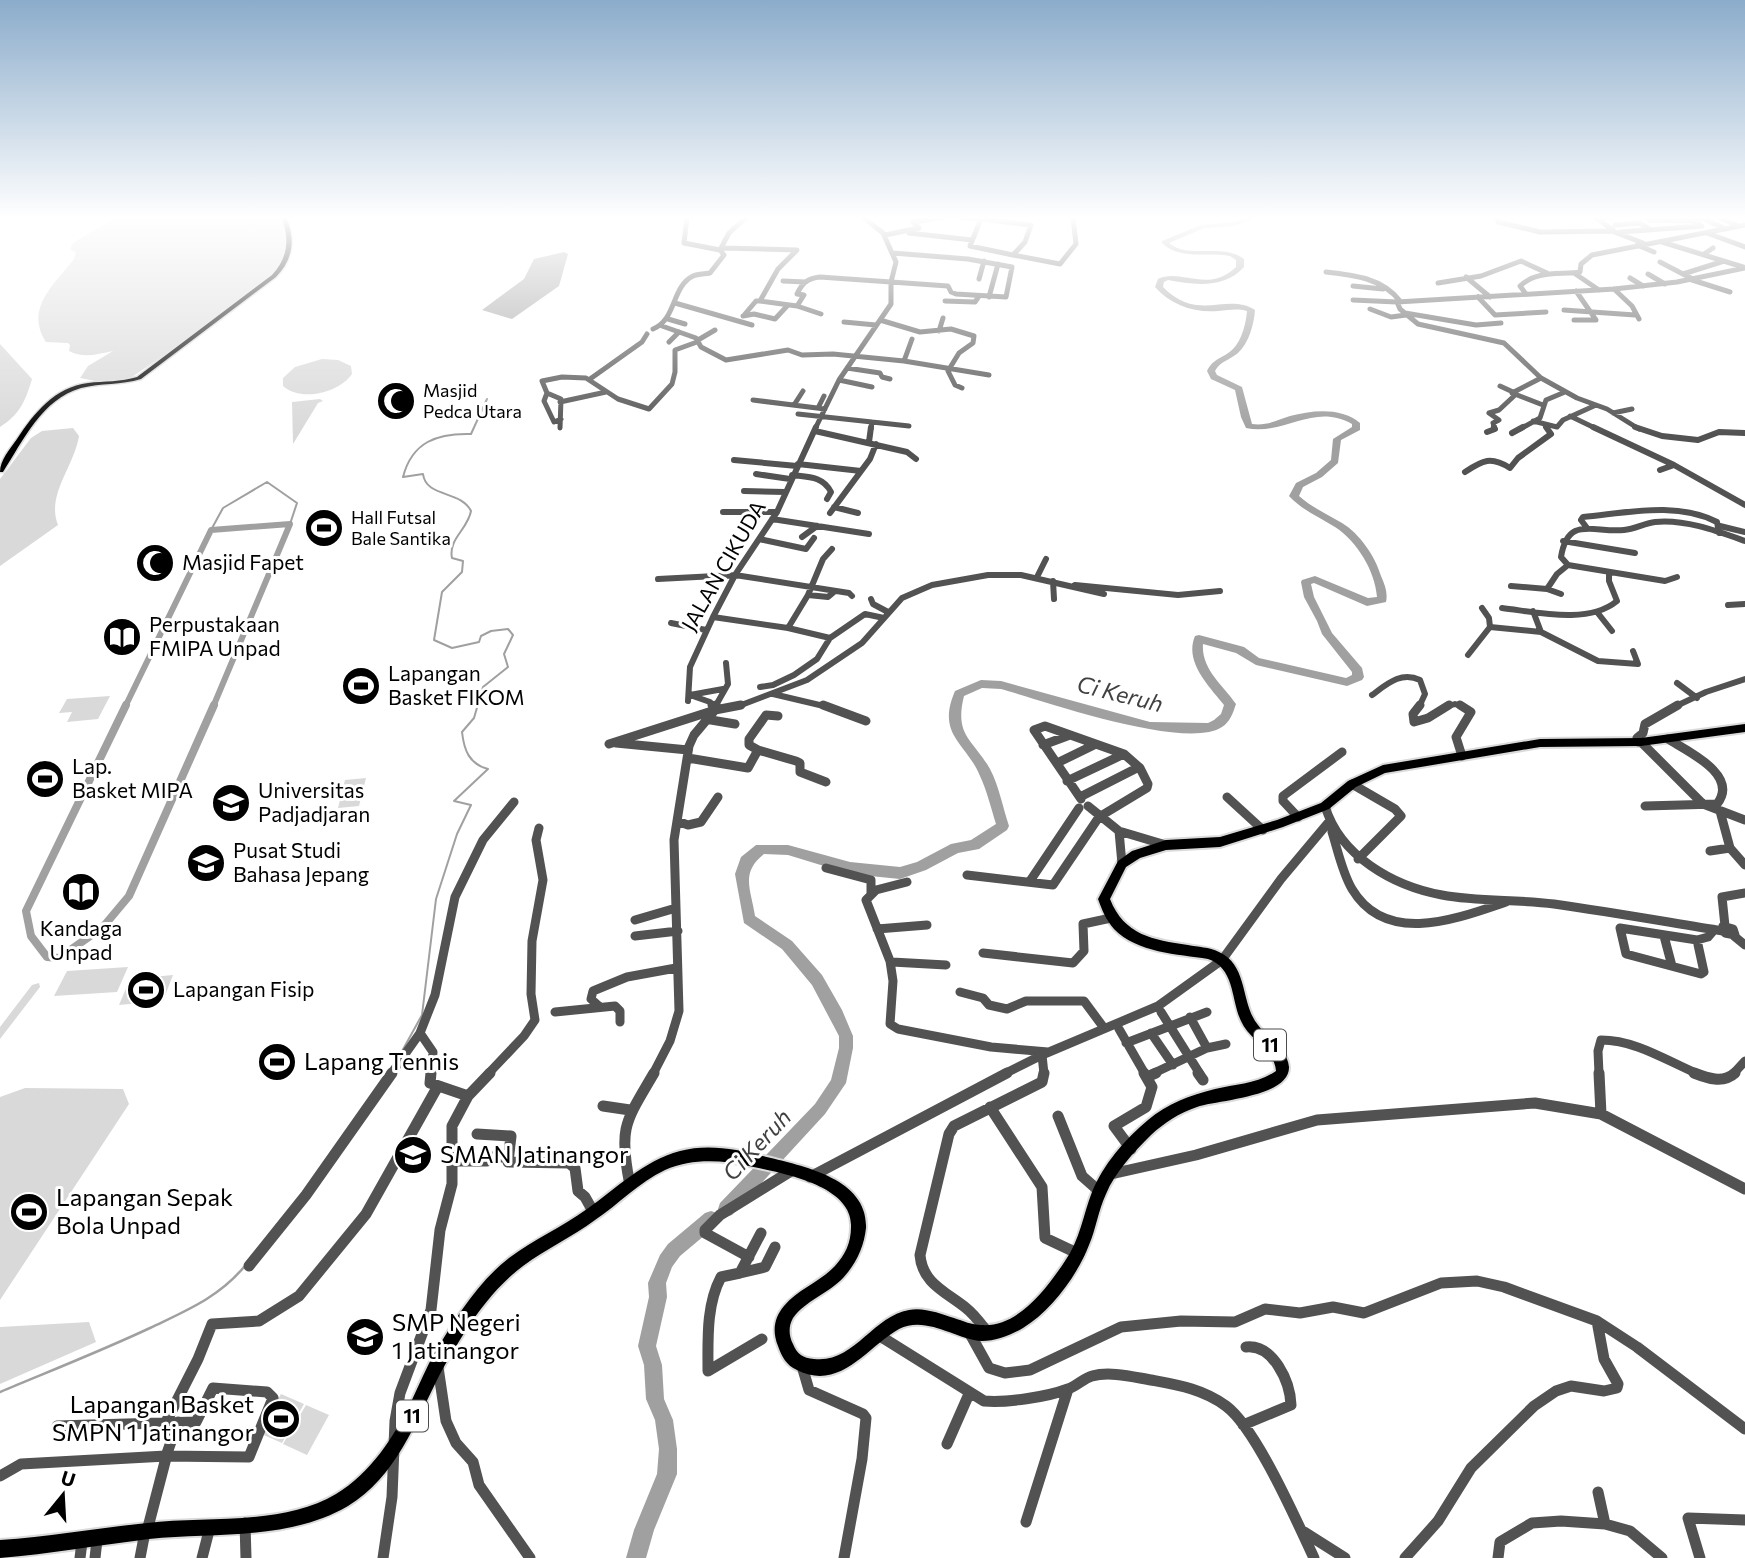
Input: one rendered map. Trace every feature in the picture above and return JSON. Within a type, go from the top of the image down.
[{"type":"highway","points":[[1222,960],[1139,940],[1121,930],[1111,918],[1104,899],[1122,864],[1136,854],[1166,845],[1220,842],[1263,830],[1325,806],[1352,784],[1383,769],[1540,743],[1639,742],[1745,728]]},
{"type":"highway","name":"11","points":[[988,1333],[1012,1324],[1039,1306],[1079,1254],[1099,1191],[1109,1174],[1161,1118],[1216,1095],[1255,1089],[1280,1079],[1283,1074],[1280,1056],[1249,1025],[1240,1005],[1237,979],[1222,960]]},
{"type":"highway","name":"11","points":[[0,1549],[86,1547],[146,1531],[210,1527],[299,1516],[342,1500],[374,1472],[392,1448],[417,1407],[437,1363],[477,1302],[507,1269],[594,1213],[630,1185],[663,1164],[681,1157],[702,1155],[754,1160],[789,1170],[835,1187],[846,1194],[857,1210],[859,1232],[849,1259],[834,1277],[800,1298],[783,1322],[781,1334],[788,1354],[802,1366]]},
{"type":"highway","points":[[802,1366],[819,1369],[838,1364],[901,1321],[914,1317],[988,1333]]},
{"type":"main road","points":[[0,470],[35,419],[58,398],[82,386],[112,385],[139,378],[256,290]]},
{"type":"street","points":[[662,327],[675,309],[682,290]]},
{"type":"street","points":[[760,301],[767,290]]},
{"type":"street","points":[[797,306],[804,295],[797,294],[799,290]]},
{"type":"street","name":"JALAN CIKUDA","points":[[689,698],[690,667],[706,630],[735,575],[777,512],[791,477],[822,417],[822,409],[891,304],[891,290]]},
{"type":"street","points":[[951,290],[953,293],[989,297],[1006,297],[1008,290]]},
{"type":"street","points":[[989,297],[991,290]]},
{"type":"street","points":[[1389,290],[1413,321],[1432,329],[1504,343],[1541,378],[1565,392],[1611,410],[1637,428],[1662,436],[1698,440],[1719,432],[1745,433]]},
{"type":"street","points":[[1480,290],[1495,306]]},
{"type":"street","points":[[1500,290],[1506,296]]},
{"type":"street","points":[[1523,290],[1526,294]]},
{"type":"street","points":[[1539,290],[1550,300]]},
{"type":"street","points":[[1353,300],[1398,302],[1603,290]]},
{"type":"street","points":[[1564,310],[1590,310],[1637,317],[1632,306],[1615,290]]},
{"type":"street","points":[[1723,290],[1730,292]]},
{"type":"street","points":[[1574,310],[1578,320],[1596,320],[1576,291]]},
{"type":"street","points":[[945,301],[977,302],[979,296]]},
{"type":"street","points":[[1478,297],[1494,315],[1546,312]]},
{"type":"street","points":[[737,321],[756,301],[797,306],[821,314]]},
{"type":"street","points":[[676,303],[752,325]]},
{"type":"street","points":[[745,314],[775,319],[788,305]]},
{"type":"street","points":[[1632,306],[1641,307]]},
{"type":"street","points":[[1370,309],[1391,317],[1404,312]]},
{"type":"street","points":[[1391,310],[1472,326],[1501,323]]},
{"type":"street","points":[[939,331],[943,318]]},
{"type":"street","points":[[668,319],[685,324]]},
{"type":"street","points":[[844,322],[878,323],[920,332],[964,331],[975,339],[959,354],[950,367],[949,374],[955,385],[962,388]]},
{"type":"street","points":[[653,329],[662,327],[679,332],[726,360],[788,350],[802,355],[855,356],[904,361],[989,375]]},
{"type":"street","points":[[560,428],[559,397],[548,393],[541,381],[577,376],[590,379],[618,399],[650,408],[671,385],[675,371],[675,350],[715,330]]},
{"type":"street","points":[[669,342],[679,332]]},
{"type":"street","points":[[590,379],[642,342],[647,334]]},
{"type":"street","points":[[904,361],[912,339]]},
{"type":"street","points":[[753,351],[761,354]]},
{"type":"street","points":[[847,368],[880,373],[882,377],[890,379]]},
{"type":"street","points":[[1487,432],[1496,429],[1493,423],[1499,420],[1488,414],[1499,410],[1514,394],[1541,378]]},
{"type":"street","points":[[839,380],[872,387]]},
{"type":"street","points":[[1500,386],[1543,405]]},
{"type":"street","points":[[794,405],[803,391]]},
{"type":"street","points":[[560,402],[607,392]]},
{"type":"street","points":[[1512,433],[1540,418],[1546,400],[1565,392]]},
{"type":"street","points":[[548,393],[544,401],[554,422],[561,419]]},
{"type":"street","points":[[754,400],[822,409],[824,396]]},
{"type":"street","points":[[1533,421],[1546,427],[1557,427],[1570,416],[1595,405]]},
{"type":"street","points":[[1611,410],[1632,409]]},
{"type":"street","points":[[798,414],[909,426]]},
{"type":"street","points":[[1570,416],[1674,465],[1745,505]]},
{"type":"street","points":[[858,513],[832,510],[870,459],[873,443],[872,422]]},
{"type":"street","points":[[1465,472],[1484,458],[1497,460],[1510,468],[1518,458],[1551,434],[1546,427]]},
{"type":"street","points":[[815,431],[907,452],[916,459]]},
{"type":"street","points":[[734,460],[861,471]]},
{"type":"street","points":[[1660,470],[1674,465]]},
{"type":"street","points":[[756,474],[825,482],[831,492],[827,499]]},
{"type":"street","points":[[744,491],[785,492]]},
{"type":"street","points":[[1587,528],[1581,520],[1583,517],[1658,510],[1693,512],[1716,519],[1719,530]]},
{"type":"street","points":[[723,512],[777,512]]},
{"type":"street","points":[[1633,514],[1646,524]]},
{"type":"street","points":[[772,519],[869,534]]},
{"type":"street","points":[[1677,578],[1665,581],[1568,565],[1561,557],[1563,541],[1572,530],[1622,530],[1646,524],[1745,532]]},
{"type":"street","points":[[802,537],[820,525]]},
{"type":"street","points":[[1719,530],[1745,541]]},
{"type":"street","points":[[759,540],[806,549],[814,538]]},
{"type":"street","points":[[1563,541],[1635,553]]},
{"type":"street","points":[[788,628],[823,559],[832,549]]},
{"type":"street","points":[[1037,577],[1046,559]]},
{"type":"street","points":[[1548,589],[1557,574],[1568,565]]},
{"type":"street","points":[[1502,608],[1597,612],[1612,607],[1617,601],[1609,581],[1609,572]]},
{"type":"street","points":[[658,579],[735,575],[828,597],[835,591],[852,596]]},
{"type":"street","points":[[758,750],[748,768],[688,754],[611,743],[715,709],[731,709],[807,680],[862,643],[902,598],[933,585],[988,575],[1037,577],[1104,594]]},
{"type":"street","points":[[1053,581],[1054,599]]},
{"type":"street","points":[[1069,586],[1082,584],[1178,595],[1220,591]]},
{"type":"street","points":[[1511,586],[1548,589],[1561,594]]},
{"type":"street","points":[[871,599],[886,615]]},
{"type":"street","points":[[1728,605],[1745,604]]},
{"type":"street","points":[[1468,655],[1490,627],[1489,618],[1482,608]]},
{"type":"street","points":[[1533,611],[1541,632]]},
{"type":"street","points":[[1597,612],[1612,631]]},
{"type":"street","points":[[760,687],[774,685],[794,675],[817,659],[830,638],[865,614],[886,615]]},
{"type":"street","points":[[713,617],[788,628],[830,638]]},
{"type":"street","points":[[671,623],[706,630]]},
{"type":"street","points":[[1490,627],[1541,632],[1604,663],[1638,664],[1633,652]]},
{"type":"street","points":[[630,1185],[624,1154],[624,1128],[630,1110],[660,1063],[675,1027],[679,1003],[674,840],[688,754],[694,733],[711,720],[728,684],[726,663]]},
{"type":"street","points":[[1371,695],[1396,678],[1412,676],[1420,680],[1425,694],[1413,714],[1414,722],[1428,719],[1441,706],[1467,708],[1471,712],[1454,742],[1462,756]]},
{"type":"street","points":[[1745,679],[1721,684],[1645,724],[1643,733],[1637,738],[1703,804],[1745,820]]},
{"type":"street","points":[[1677,683],[1697,698]]},
{"type":"street","points":[[689,698],[723,689]]},
{"type":"street","points":[[770,693],[821,705],[866,721]]},
{"type":"street","points":[[689,698],[709,702],[715,709]]},
{"type":"street","points":[[778,716],[766,715],[748,744],[758,750],[796,761],[800,763],[800,772],[826,782]]},
{"type":"street","points":[[711,720],[735,724]]},
{"type":"street","points":[[967,875],[1055,884],[1099,817],[1147,788],[1148,784],[1139,767],[1124,754],[1044,726],[1034,730],[1082,803],[1099,817],[1119,831],[1166,845]]},
{"type":"street","points":[[1043,745],[1070,735]]},
{"type":"street","points":[[1645,806],[1720,802],[1721,781],[1718,772],[1701,758],[1668,739]]},
{"type":"street","points":[[1056,763],[1096,744]]},
{"type":"street","points":[[1298,817],[1283,801],[1283,796],[1342,752]]},
{"type":"street","points":[[1067,781],[1124,754]]},
{"type":"street","points":[[1030,881],[1082,803],[1139,767]]},
{"type":"street","points":[[1352,784],[1395,809],[1401,818],[1358,859]]},
{"type":"street","points":[[677,821],[688,825],[701,822],[718,797]]},
{"type":"street","points":[[1227,797],[1263,830]]},
{"type":"street","points":[[248,1266],[306,1195],[419,1033],[435,995],[455,897],[483,840],[514,802]]},
{"type":"street","points":[[1325,806],[1328,823],[1350,887],[1363,906],[1384,919],[1406,925],[1439,923],[1516,899]]},
{"type":"street","points":[[1720,811],[1730,848],[1745,866]]},
{"type":"street","points":[[1328,823],[1358,859],[1393,880],[1439,896],[1460,899],[1516,899],[1721,929],[1742,942]]},
{"type":"street","points":[[810,1177],[1047,1054],[1158,1006],[1222,960],[1281,879],[1328,823]]},
{"type":"street","points":[[383,1558],[392,1497],[392,1448],[400,1394],[431,1310],[440,1230],[452,1184],[452,1126],[468,1096],[524,1036],[535,1020],[531,994],[532,940],[543,880],[536,840],[539,828]]},
{"type":"street","points":[[1119,831],[1122,864]]},
{"type":"street","points":[[1710,851],[1730,848]]},
{"type":"street","points":[[827,868],[871,880],[871,894]]},
{"type":"street","points":[[907,881],[871,894],[866,900],[867,909],[892,962],[893,983],[888,1017],[890,1024],[898,1029],[1005,1051],[1047,1054]]},
{"type":"street","points":[[1721,929],[1722,897],[1745,893]]},
{"type":"street","points":[[635,920],[676,908]]},
{"type":"street","points":[[984,953],[1073,963],[1080,960],[1085,950],[1083,924],[1111,918]]},
{"type":"street","points":[[877,929],[928,925]]},
{"type":"street","points":[[1697,940],[1703,973],[1626,954],[1620,928],[1697,940],[1721,929]]},
{"type":"street","points":[[635,936],[678,931]]},
{"type":"street","points":[[1664,936],[1672,966]]},
{"type":"street","points":[[892,962],[946,965]]},
{"type":"street","points":[[600,1007],[591,999],[593,991],[627,977],[676,968]]},
{"type":"street","points":[[960,992],[983,998],[989,1005],[1007,1009],[1026,1001],[1084,1001],[1104,1028]]},
{"type":"street","points":[[555,1012],[615,1006],[620,1012],[620,1023]]},
{"type":"street","points":[[1161,1012],[1203,1080]]},
{"type":"street","points":[[1126,1043],[1207,1012]]},
{"type":"street","points":[[1190,1017],[1207,1048]]},
{"type":"street","points":[[1119,1029],[1152,1087],[1146,1108],[1141,1114],[1117,1122],[1114,1126],[1130,1149]]},
{"type":"street","points":[[419,1033],[430,1044],[433,1052],[429,1081],[468,1096]]},
{"type":"street","points":[[1151,1033],[1173,1065]]},
{"type":"street","points":[[1601,1114],[1598,1051],[1601,1040],[1620,1040],[1705,1076],[1721,1079],[1733,1076],[1745,1061]]},
{"type":"street","points":[[1147,1077],[1207,1048],[1226,1044]]},
{"type":"street","points":[[988,1333],[968,1309],[930,1282],[921,1271],[919,1263],[949,1134],[954,1126],[1042,1082],[1047,1054]]},
{"type":"street","points":[[140,1558],[166,1457],[172,1422],[212,1324],[259,1321],[299,1296],[366,1214],[438,1086]]},
{"type":"street","points":[[1109,1174],[1196,1155],[1297,1124],[1349,1116],[1535,1103],[1601,1114],[1745,1189]]},
{"type":"street","points":[[603,1106],[630,1110]]},
{"type":"street","points":[[990,1107],[1042,1187],[1045,1238],[1079,1254]]},
{"type":"street","points":[[1058,1116],[1082,1176],[1099,1191]]},
{"type":"street","points":[[477,1134],[511,1136],[509,1162],[569,1163],[575,1168],[578,1191],[586,1197],[594,1213]]},
{"type":"street","points":[[452,1161],[487,1161],[493,1157],[508,1157]]},
{"type":"street","points":[[749,1257],[705,1233],[705,1230],[720,1215],[789,1170]]},
{"type":"street","points":[[740,1273],[761,1233]]},
{"type":"street","points":[[762,1339],[708,1371],[709,1333],[715,1289],[721,1277],[765,1267],[775,1247]]},
{"type":"street","points":[[967,1330],[989,1368],[1005,1373],[1030,1370],[1121,1327],[1168,1322],[1235,1322],[1265,1309],[1300,1313],[1333,1307],[1364,1313],[1441,1283],[1477,1282],[1504,1287],[1597,1321],[1637,1347],[1719,1412],[1745,1429]]},
{"type":"street","points":[[1405,1558],[1438,1521],[1471,1468],[1534,1406],[1556,1391],[1571,1386],[1604,1391],[1617,1388],[1618,1384],[1604,1359],[1597,1321]]},
{"type":"street","points":[[880,1336],[984,1401],[998,1402],[1068,1389],[1092,1376],[1118,1375],[1184,1386],[1203,1392],[1228,1407],[1243,1425],[1304,1531],[1314,1558]]},
{"type":"street","points":[[1243,1425],[1291,1405],[1292,1399],[1269,1354],[1260,1348],[1247,1347]]},
{"type":"street","points":[[437,1363],[446,1421],[456,1443],[473,1462],[479,1485],[530,1558]]},
{"type":"street","points":[[802,1366],[809,1390],[863,1414],[866,1418],[862,1459],[844,1558]]},
{"type":"street","points":[[0,1476],[21,1464],[166,1457],[249,1457],[273,1398],[267,1392],[213,1388],[196,1422],[57,1426]]},
{"type":"street","points":[[1026,1522],[1068,1389]]},
{"type":"street","points":[[947,1444],[969,1394]]},
{"type":"street","points":[[1598,1492],[1605,1524]]},
{"type":"street","points":[[1700,1558],[1688,1518],[1745,1520]]},
{"type":"street","points":[[1498,1558],[1500,1542],[1532,1523],[1561,1521],[1611,1524],[1636,1534],[1662,1558]]},
{"type":"street","points":[[245,1523],[246,1558]]},
{"type":"street","points":[[202,1558],[210,1527]]},
{"type":"street","points":[[1304,1531],[1345,1558]]},
{"type":"street","points":[[86,1547],[95,1558]]},
{"type":"shaded area","points":[[49,290],[251,290],[201,330],[129,379],[100,382],[80,378],[88,366],[113,351],[80,355],[69,351],[68,343],[46,342],[38,318]]},
{"type":"shaded area","points":[[509,290],[554,290],[512,319],[482,310]]},
{"type":"shaded area","points":[[0,344],[32,379],[21,407],[0,427]]},
{"type":"shaded area","points":[[322,359],[338,360],[351,366],[352,374],[338,386],[319,393],[300,394],[283,386],[283,378],[295,367]]},
{"type":"shaded area","points":[[323,401],[318,403],[293,444],[292,402]]},
{"type":"shaded area","points":[[73,428],[79,436],[58,492],[55,514],[58,525],[0,566],[0,479],[31,438],[42,431]]},
{"type":"shaded area","name":"Lapangan Basket FIKOM","points":[[372,673],[381,682],[350,700],[341,691]]},
{"type":"shaded area","points":[[110,696],[98,719],[67,722],[72,712],[59,713],[67,699]]},
{"type":"shaded area","points":[[366,778],[359,806],[338,808],[345,780]]},
{"type":"shaded area","points":[[128,967],[117,992],[54,996],[67,971]]},
{"type":"shaded area","name":"Lapangan Fisip","points":[[173,975],[163,1001],[119,1005],[130,979]]},
{"type":"shaded area","points":[[39,983],[40,987],[0,1039],[0,1027],[32,985]]},
{"type":"shaded area","name":"Lapangan Sepak Bola Unpad","points":[[25,1088],[123,1089],[129,1104],[0,1300],[0,1097]]},
{"type":"shaded area","points":[[89,1322],[96,1342],[0,1384],[0,1327]]},
{"type":"shaded area","name":"Lapangan Basket SMPN 1 Jatinangor","points":[[281,1394],[304,1404],[282,1443],[259,1433]]},
{"type":"shaded area","points":[[306,1405],[329,1415],[307,1455],[283,1444]]},
{"type":"waterway","name":"Ci Keruh","points":[[726,1209],[820,1109],[838,1083],[846,1048],[846,1036],[817,980],[787,945],[749,919],[742,874],[746,861],[761,849],[788,850],[850,868],[900,873],[921,866],[956,848],[974,845],[1003,826],[985,772],[958,734],[954,714],[959,694],[981,684],[1001,685],[1150,726],[1198,729],[1218,724],[1226,716],[1230,704],[1201,665],[1197,647],[1199,639],[1240,650],[1256,661],[1347,682],[1358,677],[1358,671],[1327,634],[1309,597],[1306,582],[1315,579],[1367,602],[1382,600],[1372,563],[1359,544],[1342,527],[1302,504],[1294,496],[1299,485],[1319,475],[1335,461],[1337,439],[1357,428],[1356,423],[1335,415],[1311,414],[1270,427],[1249,426],[1239,389],[1214,377],[1211,371],[1216,363],[1239,347],[1251,310],[1241,307],[1204,309],[1190,306],[1176,301],[1162,290]]},
{"type":"waterway","points":[[401,1053],[422,1015],[436,899],[457,834],[471,805],[454,801],[488,769],[472,760],[464,745],[462,732],[474,718],[483,687],[508,667],[504,654],[513,635],[508,629],[491,631],[481,636],[479,642],[452,648],[434,640],[442,592],[462,572],[463,561],[452,558],[452,551],[471,511],[460,500],[430,487],[423,474],[403,477],[413,455],[428,442],[447,435],[471,434],[487,399]]},
{"type":"waterway","points":[[211,530],[223,508],[267,482],[297,503],[290,524]]},
{"type":"waterway","points":[[125,707],[211,530],[290,524],[213,707]]},
{"type":"waterway","points":[[126,705],[26,911],[31,936],[47,957],[59,958],[103,927],[129,896],[214,705]]},
{"type":"waterway","name":"Ci Keruh","points":[[636,1558],[644,1530],[667,1474],[668,1449],[664,1420],[655,1399],[653,1365],[647,1346],[658,1297],[657,1283],[674,1250],[711,1219]]},
{"type":"waterway","points":[[0,1392],[113,1345],[188,1309],[223,1287],[244,1267]]},
{"type":"place","name":"Masjid Pedca Utara","points":[[396,401]]},
{"type":"place","name":"Hall Futsal Bale Santika","points":[[324,528]]},
{"type":"place","name":"Masjid Fapet","points":[[155,563]]},
{"type":"place","name":"Perpustakaan FMIPA Unpad","points":[[122,637]]},
{"type":"place","name":"Lapangan Basket FIKOM","points":[[361,686]]},
{"type":"place","name":"Lap. Basket MIPA","points":[[45,779]]},
{"type":"place","name":"Universitas Padjadjaran","points":[[231,803]]},
{"type":"place","name":"Pusat Studi Bahasa Jepang","points":[[206,863]]},
{"type":"place","name":"Kandaga Unpad","points":[[81,892]]},
{"type":"place","name":"Lapangan Fisip","points":[[146,990]]},
{"type":"place","name":"Lapang Tennis","points":[[277,1062]]},
{"type":"place","name":"SMAN Jatinangor","points":[[413,1155]]},
{"type":"place","name":"Lapangan Sepak Bola Unpad","points":[[29,1212]]},
{"type":"place","name":"SMP Negeri 1 Jatinangor","points":[[365,1337]]},
{"type":"place","name":"Lapangan Basket SMPN 1 Jatinangor","points":[[281,1419]]}]
